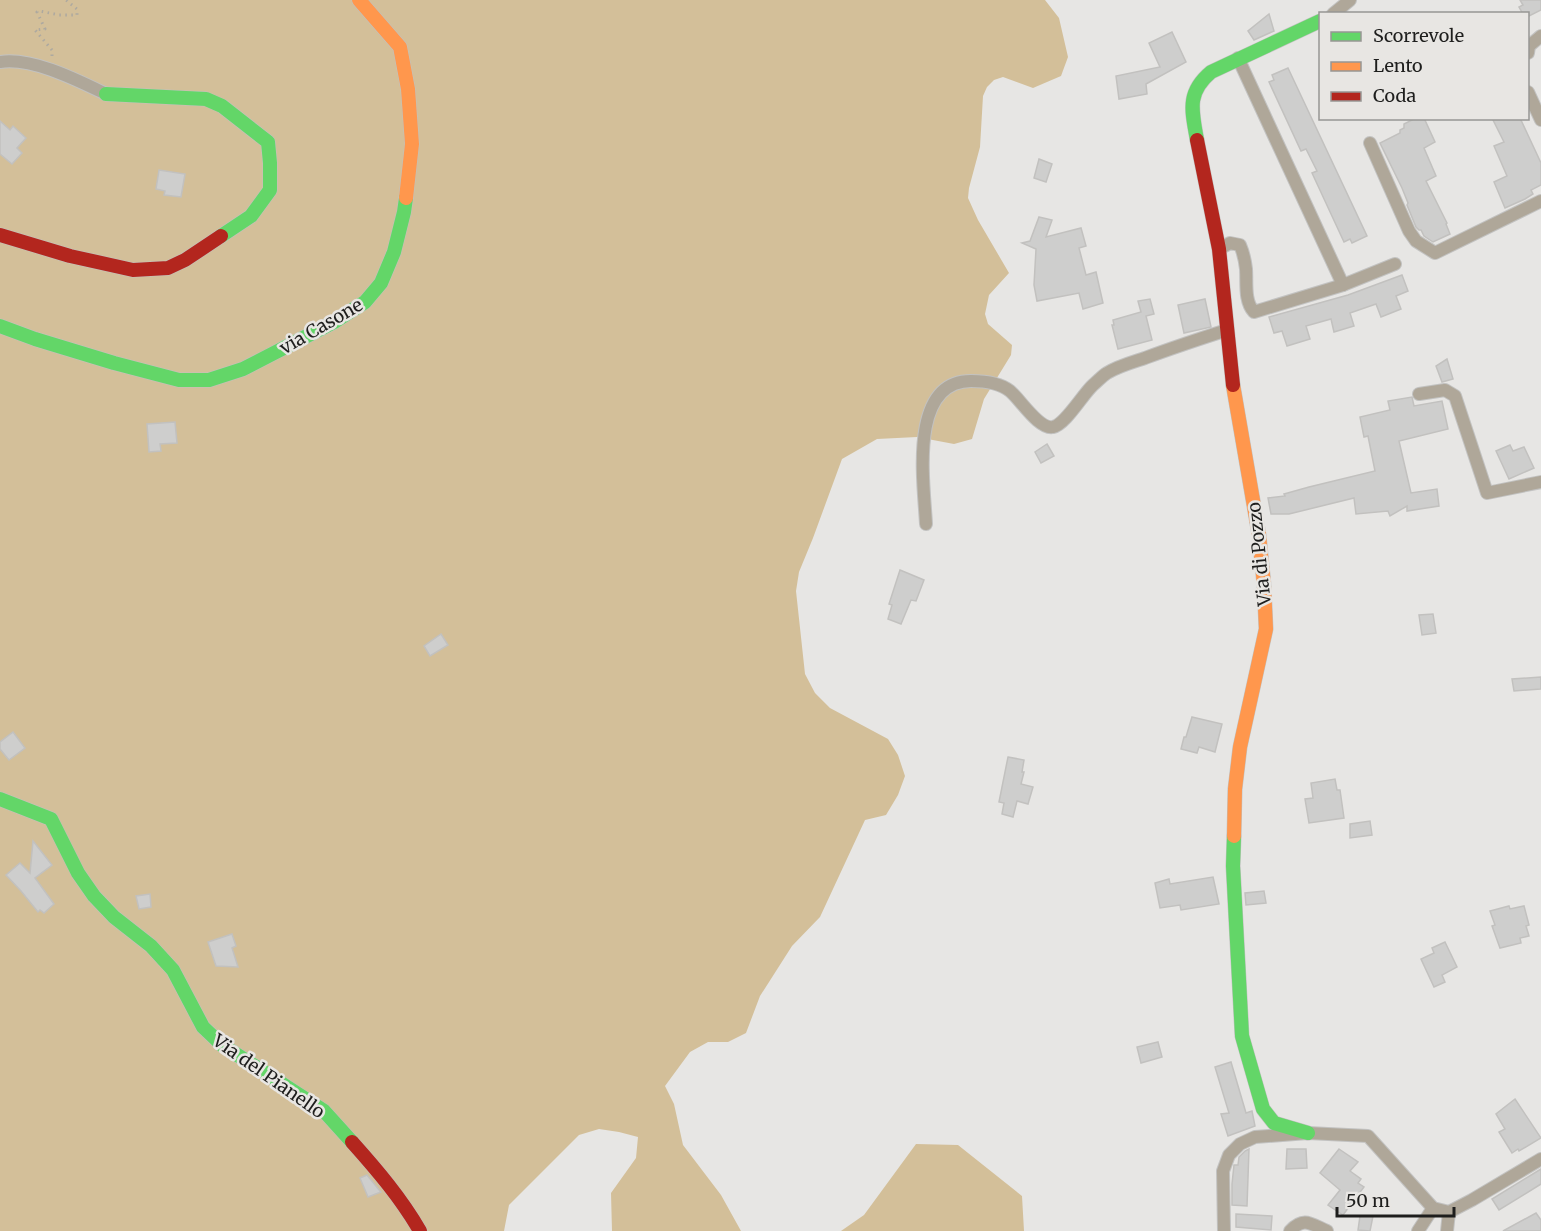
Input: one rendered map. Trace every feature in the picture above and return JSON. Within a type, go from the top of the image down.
[{"type":"street","name":"via Casone","points":[[0,326],[114,363],[180,380],[209,380],[243,369],[334,322],[365,302],[381,283],[394,252],[404,212],[412,144],[408,88],[399,47],[359,0]]},
{"type":"street","points":[[1335,12],[1350,0]]},
{"type":"street","name":"Via di Pozzo","points":[[1308,1133],[1274,1123],[1263,1109],[1242,1036],[1233,866],[1235,789],[1240,747],[1266,629],[1264,585],[1259,535],[1232,378],[1219,249],[1191,108],[1196,87],[1210,72],[1319,21]]},
{"type":"street","points":[[1529,46],[1541,36]]},
{"type":"street","points":[[1238,58],[1343,285]]},
{"type":"street","points":[[0,62],[33,64],[68,76],[106,94],[206,99],[222,106],[268,142],[270,163],[270,190],[251,216],[185,260],[168,268],[133,270],[70,256],[0,235]]},
{"type":"street","points":[[1529,96],[1541,120]]},
{"type":"street","points":[[1370,143],[1409,231],[1416,242],[1435,253],[1541,201]]},
{"type":"street","points":[[1219,249],[1230,243],[1240,245],[1246,268],[1249,307],[1254,312],[1343,285],[1395,264]]},
{"type":"street","points":[[926,524],[923,468],[926,422],[932,406],[942,391],[953,383],[979,381],[1000,385],[1009,390],[1043,426],[1052,428],[1061,424],[1087,390],[1107,372],[1227,330]]},
{"type":"street","points":[[1419,394],[1445,390],[1455,396],[1487,493],[1541,482]]},
{"type":"street","name":"Via del Pianello","points":[[0,799],[51,819],[78,873],[94,896],[114,917],[151,946],[173,970],[203,1027],[222,1045],[324,1111],[407,1208],[420,1231]]},
{"type":"street","points":[[1224,1231],[1223,1171],[1229,1155],[1240,1144],[1256,1137],[1308,1133],[1368,1136],[1433,1208],[1449,1212],[1541,1159]]},
{"type":"street","points":[[1418,1231],[1433,1208]]},
{"type":"street","points":[[1447,1231],[1449,1212]]},
{"type":"street","points":[[1290,1231],[1297,1224],[1306,1222],[1327,1231]]},
{"type":"path","points":[[33,64],[35,57],[52,58],[52,50],[35,30],[45,29],[37,12],[76,15],[77,9],[66,0]]},
{"type":"shaded area","points":[[0,0],[1045,0],[1059,18],[1068,57],[1061,76],[1033,88],[1003,77],[994,80],[987,87],[983,96],[980,147],[968,198],[1009,273],[989,295],[985,314],[988,324],[1012,345],[1011,355],[984,399],[972,439],[954,444],[917,437],[877,439],[842,459],[799,572],[796,591],[805,674],[815,693],[830,708],[888,739],[898,755],[905,776],[898,795],[886,815],[865,820],[820,917],[792,946],[760,996],[746,1033],[728,1042],[708,1042],[690,1052],[665,1086],[674,1104],[683,1145],[721,1195],[741,1231],[612,1231],[611,1193],[636,1158],[638,1137],[599,1129],[579,1135],[509,1205],[504,1231],[0,1231]]},
{"type":"shaded area","points":[[916,1144],[958,1145],[1022,1196],[1024,1231],[841,1231],[864,1215]]},
{"type":"building","points":[[1520,0],[1541,0],[1541,10],[1529,16],[1529,12],[1522,12],[1519,7],[1523,5]]},
{"type":"building","points":[[1269,14],[1274,31],[1254,40],[1248,31]]},
{"type":"building","points":[[1172,32],[1186,62],[1146,84],[1147,94],[1119,99],[1116,76],[1160,67],[1149,43]]},
{"type":"building","points":[[1288,68],[1367,236],[1352,243],[1350,239],[1344,242],[1312,173],[1317,171],[1306,149],[1301,151],[1269,82],[1274,80],[1272,75]]},
{"type":"building","points":[[1412,120],[1425,120],[1435,142],[1424,148],[1436,176],[1426,181],[1447,223],[1450,234],[1433,242],[1416,227],[1402,188],[1380,143],[1400,133],[1404,124]]},
{"type":"building","points":[[1493,120],[1521,120],[1541,163],[1541,185],[1531,190],[1533,194],[1505,208],[1494,182],[1507,176],[1494,146],[1504,142]]},
{"type":"building","points":[[0,121],[10,130],[13,126],[26,138],[17,148],[22,153],[12,164],[0,154]]},
{"type":"building","points":[[1039,159],[1052,164],[1046,182],[1034,178]]},
{"type":"building","points":[[159,170],[185,174],[181,197],[164,195],[165,191],[156,189]]},
{"type":"building","points":[[1039,217],[1052,220],[1046,237],[1081,228],[1086,246],[1079,248],[1086,275],[1096,272],[1103,303],[1083,309],[1079,293],[1037,301],[1034,285],[1036,249],[1022,243],[1030,241]]},
{"type":"building","points":[[1402,275],[1408,291],[1396,296],[1401,309],[1381,317],[1376,304],[1350,313],[1354,326],[1334,332],[1331,319],[1306,326],[1310,339],[1287,346],[1282,331],[1274,333],[1269,317],[1348,295]]},
{"type":"building","points":[[1150,299],[1154,314],[1146,316],[1152,340],[1118,349],[1112,325],[1114,325],[1113,320],[1141,312],[1138,301]]},
{"type":"building","points":[[1205,299],[1211,327],[1184,333],[1178,305]]},
{"type":"building","points":[[1447,359],[1453,379],[1442,382],[1436,366]]},
{"type":"building","points":[[1412,397],[1414,406],[1442,401],[1448,429],[1399,441],[1411,493],[1437,489],[1439,506],[1407,511],[1407,506],[1390,516],[1388,511],[1356,514],[1354,498],[1289,514],[1271,514],[1268,498],[1285,496],[1284,494],[1309,487],[1375,471],[1368,436],[1364,437],[1360,417],[1390,410],[1388,401]]},
{"type":"building","points":[[175,422],[177,443],[160,444],[161,451],[149,452],[147,424]]},
{"type":"building","points":[[1047,444],[1054,456],[1041,463],[1035,452]]},
{"type":"building","points":[[1510,445],[1513,451],[1524,447],[1534,468],[1509,479],[1496,451]]},
{"type":"building","points":[[900,570],[924,580],[916,601],[911,600],[901,624],[888,619],[892,605],[889,604]]},
{"type":"building","points":[[1433,614],[1436,633],[1422,635],[1419,615]]},
{"type":"building","points":[[441,634],[448,645],[430,656],[424,646]]},
{"type":"building","points":[[1541,677],[1541,689],[1514,691],[1512,679]]},
{"type":"building","points":[[1192,717],[1222,724],[1215,752],[1199,747],[1197,753],[1181,749]]},
{"type":"building","points":[[13,732],[25,748],[9,760],[0,749],[0,742]]},
{"type":"building","points":[[1008,757],[1024,760],[1021,784],[1033,787],[1028,804],[1017,801],[1013,817],[1002,814],[1004,803],[999,802]]},
{"type":"building","points":[[1335,779],[1337,790],[1340,790],[1344,818],[1309,823],[1305,799],[1313,798],[1311,783]]},
{"type":"building","points":[[1370,821],[1372,835],[1350,838],[1350,824]]},
{"type":"building","points":[[33,841],[52,865],[35,878],[54,904],[44,913],[40,910],[38,912],[6,875],[20,863],[30,873]]},
{"type":"building","points":[[1213,877],[1219,904],[1181,910],[1180,905],[1160,908],[1155,883],[1169,879],[1170,884]]},
{"type":"building","points":[[1264,891],[1266,903],[1246,905],[1245,893]]},
{"type":"building","points":[[150,894],[151,907],[139,909],[136,896]]},
{"type":"building","points":[[1509,906],[1510,909],[1524,906],[1529,925],[1526,926],[1529,936],[1520,938],[1521,943],[1500,948],[1492,926],[1495,925],[1490,911]]},
{"type":"building","points":[[232,934],[236,946],[232,948],[238,967],[216,966],[208,942]]},
{"type":"building","points":[[1445,942],[1457,967],[1442,975],[1445,982],[1434,987],[1421,959],[1434,953],[1432,948]]},
{"type":"building","points":[[1158,1042],[1162,1057],[1141,1063],[1137,1047]]},
{"type":"building","points":[[1231,1062],[1246,1113],[1252,1111],[1255,1126],[1228,1136],[1221,1114],[1229,1113],[1215,1067]]},
{"type":"building","points":[[1515,1099],[1541,1138],[1512,1153],[1499,1132],[1505,1129],[1496,1114]]},
{"type":"building","points":[[1249,1149],[1247,1206],[1232,1205],[1234,1165],[1238,1165],[1239,1157]]},
{"type":"building","points":[[1287,1149],[1306,1149],[1307,1168],[1286,1169]]},
{"type":"building","points":[[1339,1149],[1358,1162],[1350,1171],[1361,1179],[1358,1183],[1364,1187],[1343,1215],[1328,1205],[1340,1190],[1320,1173]]},
{"type":"building","points":[[1541,1169],[1541,1184],[1499,1210],[1492,1199]]},
{"type":"building","points":[[367,1175],[381,1192],[368,1197],[360,1178]]},
{"type":"building","points":[[1536,1213],[1541,1220],[1541,1231],[1503,1231]]},
{"type":"building","points":[[1236,1214],[1272,1216],[1271,1230],[1236,1227]]},
{"type":"building","points":[[1360,1216],[1373,1216],[1370,1231],[1358,1230]]},
{"type":"traffic: fast","points":[[1197,140],[1193,111],[1194,95],[1211,72],[1319,21]]},
{"type":"traffic: fast","points":[[106,94],[206,99],[222,106],[268,142],[270,190],[251,216],[221,236]]},
{"type":"traffic: fast","points":[[0,326],[114,363],[179,380],[209,380],[243,369],[334,322],[365,302],[381,283],[394,252],[406,198]]},
{"type":"traffic: fast","points":[[0,799],[51,819],[78,873],[94,896],[114,917],[151,946],[173,970],[203,1027],[222,1045],[324,1111],[352,1142]]},
{"type":"traffic: fast","points":[[1234,836],[1233,866],[1242,1036],[1263,1109],[1274,1123],[1308,1133]]},
{"type":"traffic: slow","points":[[359,0],[400,47],[408,89],[412,144],[406,198]]},
{"type":"traffic: slow","points":[[1233,385],[1259,535],[1266,629],[1240,747],[1235,789],[1234,836]]},
{"type":"traffic: jam","points":[[1197,140],[1219,249],[1233,385]]},
{"type":"traffic: jam","points":[[0,235],[70,256],[133,270],[168,268],[185,260],[221,236]]},
{"type":"traffic: jam","points":[[352,1142],[405,1207],[420,1231]]}]
